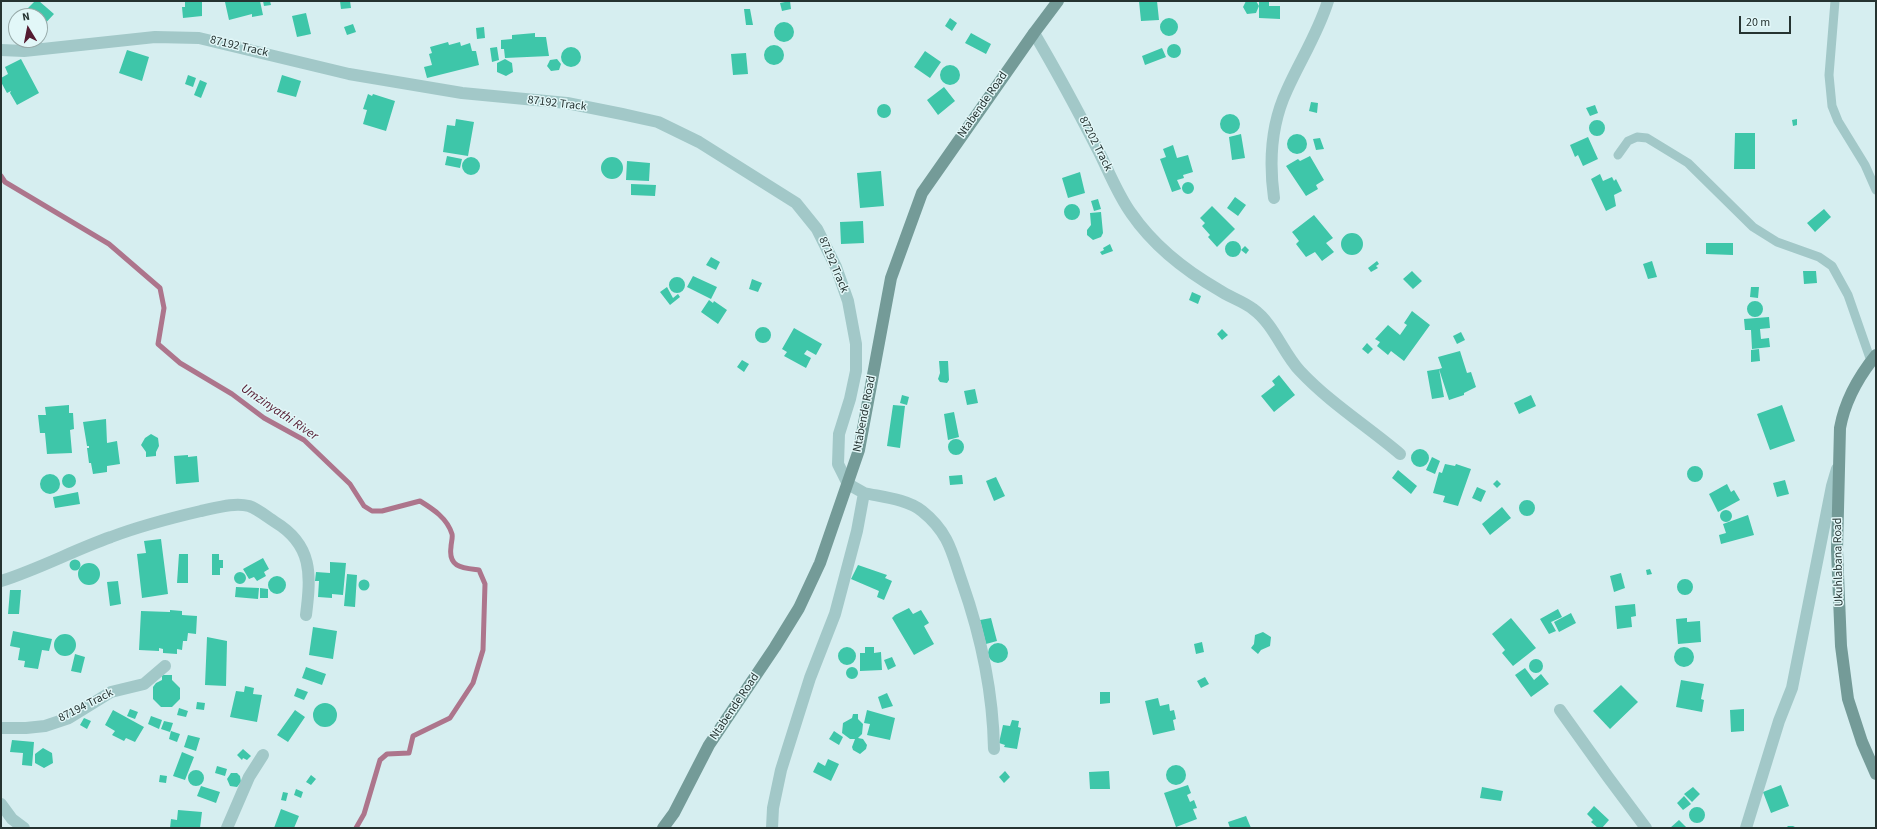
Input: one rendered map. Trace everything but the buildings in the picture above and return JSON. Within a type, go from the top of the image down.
[{"type":"street","name":"Ntabende Road","points":[[663,828],[674,813],[709,745],[775,647],[799,608],[820,563],[859,450],[891,278],[922,193],[1034,32],[1058,1]]},
{"type":"street","points":[[1274,198],[1271,179],[1271,159],[1273,136],[1279,110],[1286,90],[1320,26],[1328,1]]},
{"type":"street","name":"87202 Track","points":[[1034,32],[1061,78],[1130,213],[1163,249],[1190,272],[1219,291],[1253,309],[1264,321],[1294,365],[1306,377],[1324,394],[1378,435],[1400,454]]},
{"type":"street","name":"87192 Track","points":[[1,50],[31,50],[155,37],[199,38],[349,74],[462,93],[567,103],[622,114],[658,122],[699,142],[796,203],[817,229],[836,267],[848,301],[856,344],[856,371],[850,399],[839,434],[837,455],[840,472],[848,484]]},
{"type":"street","name":"Ukuhlabana Road","points":[[1874,358],[1865,368],[1844,409],[1840,428],[1837,550],[1843,665],[1848,700],[1862,742],[1876,774]]},
{"type":"street","points":[[1746,828],[1777,728],[1792,688],[1832,486],[1839,463]]},
{"type":"street","points":[[848,484],[864,493],[900,501],[920,510],[936,524],[947,540],[971,608],[990,688],[994,722],[994,749]]},
{"type":"street","points":[[772,828],[773,808],[781,770],[810,678],[835,614],[857,531],[864,493]]},
{"type":"street","points":[[1,581],[110,537],[144,526],[219,508],[240,505],[250,506],[279,524],[295,537],[301,547],[307,561],[309,578],[306,615]]},
{"type":"street","name":"87194 Track","points":[[1,728],[45,726],[69,718],[111,692],[144,684],[165,666]]},
{"type":"street","points":[[1560,710],[1608,778],[1646,828]]},
{"type":"street","points":[[228,828],[250,777],[263,755]]},
{"type":"street","points":[[1,804],[12,819],[24,828]]},
{"type":"lane","points":[[1834,1],[1829,75],[1832,106],[1838,121],[1865,165],[1876,190]]},
{"type":"lane","points":[[1618,155],[1628,141],[1637,137],[1647,138],[1688,163],[1752,227],[1777,242],[1820,257],[1832,266],[1848,295],[1874,358]]},
{"type":"waterway","name":"Umzinyathi River","points":[[1,176],[5,182],[109,244],[160,288],[164,308],[158,344],[180,363],[232,394],[264,418],[304,440],[350,484],[364,506],[372,511],[382,511],[420,501],[430,507],[439,514],[450,528],[452,535],[451,554],[454,563],[467,569],[479,570],[485,584],[483,650],[473,683],[450,718],[413,736],[409,753],[387,754],[380,760],[364,814],[356,828]]}]
